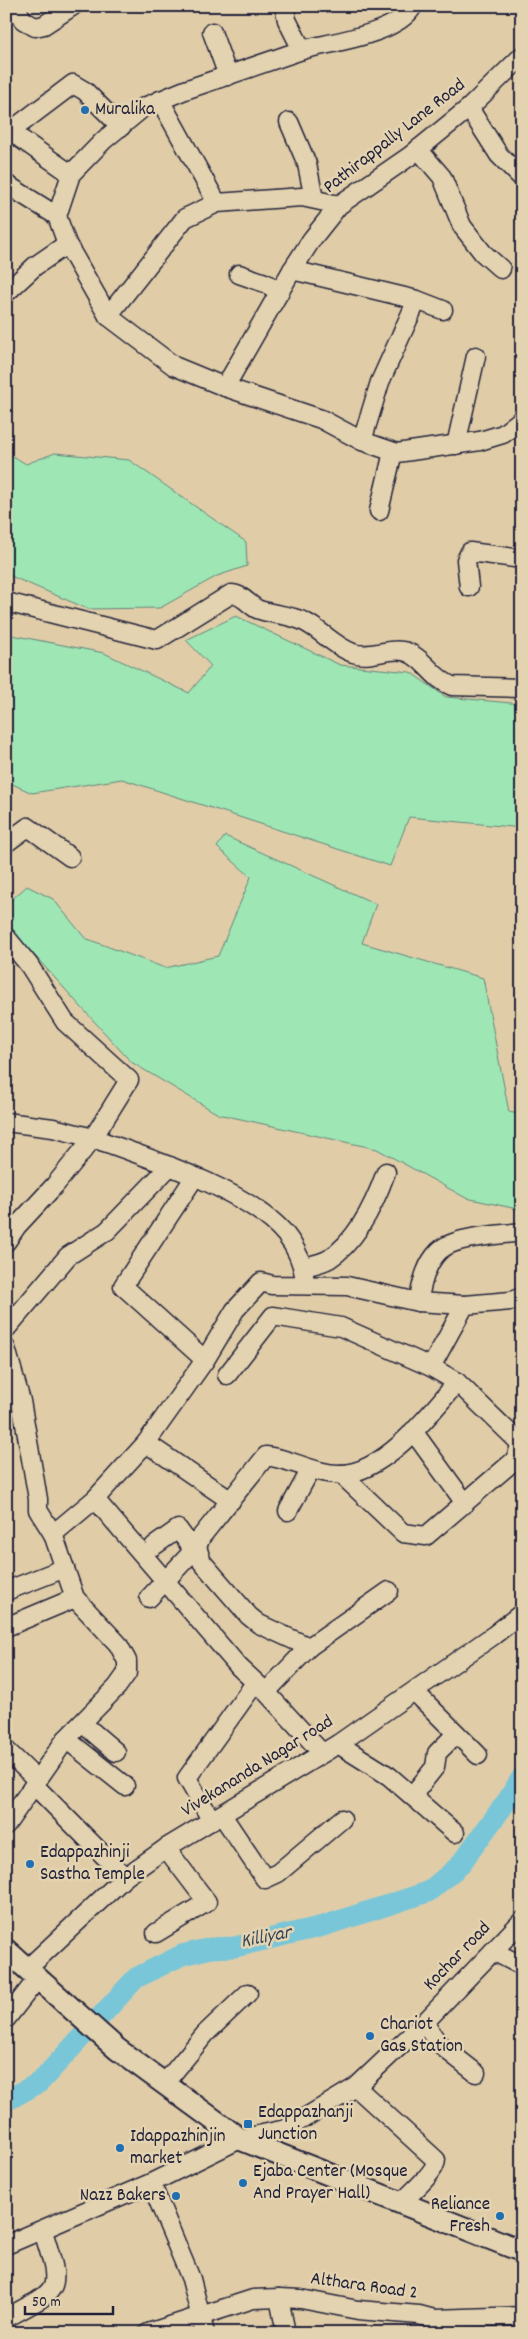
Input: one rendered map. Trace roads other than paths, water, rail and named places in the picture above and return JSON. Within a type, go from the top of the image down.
[{"type":"main road","points":[[6,1950],[136,2064],[240,2139],[522,2251]]},
{"type":"street","points":[[15,6],[23,20],[35,27],[44,25],[73,6]]},
{"type":"street","points":[[284,6],[287,20],[302,50]]},
{"type":"street","points":[[413,6],[401,21],[385,29],[302,50],[160,100],[144,108],[121,126],[71,174],[57,216],[67,244],[108,316],[174,366],[226,387],[320,419],[362,441],[393,452],[480,441],[503,434],[522,419]]},
{"type":"street","points":[[212,32],[228,76]]},
{"type":"street","name":"Pathirappally Lane Road","points":[[226,387],[292,270],[339,205],[418,149],[469,108],[522,56]]},
{"type":"street","points":[[71,174],[21,139],[16,134],[16,127],[72,84],[85,91],[121,126]]},
{"type":"street","points":[[160,100],[218,203]]},
{"type":"street","points":[[469,108],[499,156],[522,178]]},
{"type":"street","points":[[289,122],[307,164],[314,199]]},
{"type":"street","points":[[418,149],[442,177],[462,226],[483,253],[501,269]]},
{"type":"street","points":[[6,184],[57,216]]},
{"type":"street","points":[[108,316],[184,218],[218,203],[302,197],[339,205]]},
{"type":"street","points":[[6,293],[35,266],[67,244]]},
{"type":"street","points":[[292,270],[417,300],[443,310]]},
{"type":"street","points":[[239,274],[265,283],[280,292]]},
{"type":"street","points":[[362,441],[380,382],[417,300]]},
{"type":"street","points":[[456,445],[476,356]]},
{"type":"street","points":[[379,511],[393,452]]},
{"type":"street","points":[[469,587],[466,560],[470,552],[522,559]]},
{"type":"street","points":[[6,602],[157,640],[226,597],[235,594],[255,608],[292,616],[307,623],[354,654],[364,655],[404,651],[413,655],[443,683],[452,686],[522,688]]},
{"type":"street","points":[[6,843],[28,827],[70,857]]},
{"type":"street","points":[[6,936],[29,965],[65,1022],[129,1080],[93,1138],[55,1186],[16,1226],[6,1242]]},
{"type":"street","points":[[6,1122],[53,1128],[93,1138],[170,1166],[244,1201],[263,1214],[286,1235],[304,1276]]},
{"type":"street","points":[[6,1329],[68,1256],[107,1231],[170,1166]]},
{"type":"street","points":[[53,1534],[95,1499],[146,1443],[205,1360],[235,1310],[261,1282],[272,1285],[304,1276],[328,1260],[350,1241],[380,1188],[386,1172]]},
{"type":"street","points":[[194,1178],[123,1286],[205,1360]]},
{"type":"street","points":[[418,1302],[424,1276],[440,1250],[453,1242],[522,1232]]},
{"type":"street","points":[[304,1276],[418,1302],[465,1305],[516,1299]]},
{"type":"street","points":[[432,1367],[465,1305]]},
{"type":"street","points":[[227,1375],[273,1316],[341,1327],[432,1367],[457,1382],[521,1446],[516,1459],[426,1536],[403,1533],[341,1474]]},
{"type":"street","points":[[6,1348],[14,1405],[38,1499],[38,1510],[53,1534],[75,1598],[118,1644],[127,1662],[127,1673],[117,1687],[66,1739],[6,1825]]},
{"type":"street","points":[[150,1598],[196,1549],[201,1537],[266,1456],[278,1457],[310,1469],[341,1474],[373,1464],[413,1431],[457,1382]]},
{"type":"street","points":[[413,1431],[465,1503]]},
{"type":"street","points":[[146,1443],[231,1501]]},
{"type":"street","points":[[288,1511],[310,1469]]},
{"type":"street","points":[[95,1499],[239,1667],[322,1752]]},
{"type":"street","points":[[154,1546],[178,1529],[196,1549],[202,1562],[249,1616],[259,1624],[310,1647]]},
{"type":"street","points":[[6,1591],[65,1568]]},
{"type":"street","points":[[342,1819],[278,1873],[264,1879],[187,1778],[261,1688],[310,1647],[389,1591]]},
{"type":"street","points":[[6,1627],[75,1598]]},
{"type":"street","name":"Vivekananda Nagar road","points":[[6,2019],[32,1973],[125,1877],[166,1848],[338,1744],[494,1636],[522,1613]]},
{"type":"street","points":[[415,1692],[478,1755]]},
{"type":"street","points":[[82,1723],[116,1752]]},
{"type":"street","points":[[412,1796],[435,1767],[437,1753],[456,1734]]},
{"type":"street","points":[[66,1739],[125,1786]]},
{"type":"street","points":[[338,1744],[389,1776],[455,1833]]},
{"type":"street","points":[[6,1750],[125,1877]]},
{"type":"street","points":[[156,1933],[207,1902],[166,1848]]},
{"type":"street","name":"Kochar road","points":[[6,2245],[43,2231],[151,2183],[240,2139],[286,2129],[356,2087],[424,2023],[522,1921]]},
{"type":"street","points":[[493,1951],[522,1966]]},
{"type":"street","points":[[164,2084],[206,2033],[248,1993]]},
{"type":"street","points":[[424,2023],[439,2044],[476,2073]]},
{"type":"street","points":[[356,2087],[436,2160],[436,2164],[430,2173],[401,2204]]},
{"type":"street","points":[[151,2183],[181,2251],[202,2315],[205,2333]]},
{"type":"street","points":[[6,2318],[44,2297],[54,2283],[56,2272],[43,2231]]},
{"type":"street","points":[[279,2298],[286,2333]]},
{"type":"street","name":"Althara Road 2","points":[[148,2333],[253,2299],[301,2299],[358,2310],[419,2315],[434,2319],[522,2316]]},
{"type":"waterway","name":"Killiyar","points":[[6,2101],[40,2082],[136,1978],[182,1955],[211,1948],[235,1947],[323,1926],[428,1892],[459,1866],[507,1801],[522,1777]]},
{"type":"place","name":"Muralika","points":[[85,110]]},
{"type":"place","name":"Edappazhinji Sastha Temple","points":[[30,1864]]},
{"type":"place","name":"Chariot Gas Station","points":[[370,2036]]},
{"type":"place","name":"Edappazhanji Junction","points":[[248,2124]]},
{"type":"place","name":"Idappazhinjin market","points":[[120,2148]]},
{"type":"place","name":"Ejaba Center (Mosque And Prayer Hall)","points":[[243,2183]]},
{"type":"place","name":"Nazz Bakers","points":[[176,2196]]},
{"type":"place","name":"Reliance Fresh","points":[[500,2216]]}]
